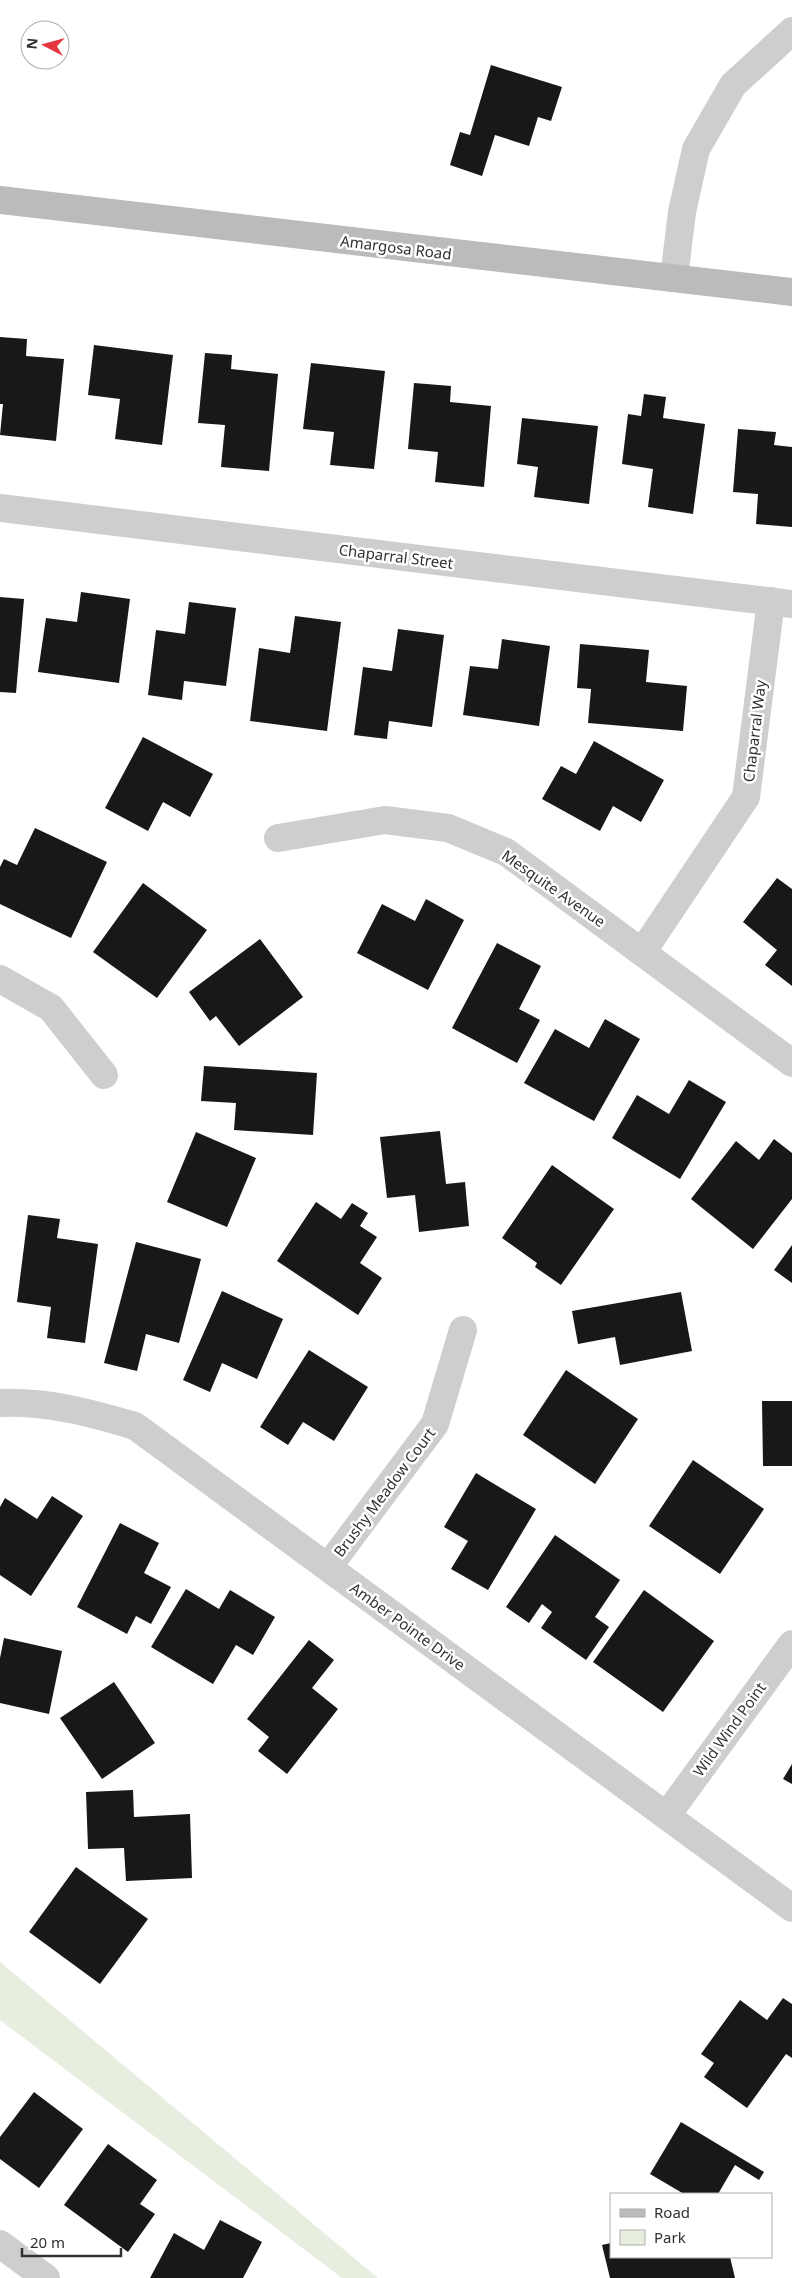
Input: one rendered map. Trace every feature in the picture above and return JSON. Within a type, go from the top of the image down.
[{"type":"main road","name":"Amargosa Road","points":[[0,200],[792,292]]},
{"type":"street","points":[[674,278],[682,212],[696,149],[733,85],[792,31]]},
{"type":"street","name":"Chaparral Street","points":[[0,508],[781,602]]},
{"type":"street","name":"Chaparral Way","points":[[643,951],[746,797],[781,602]]},
{"type":"street","name":"Mesquite Avenue","points":[[278,838],[385,820],[448,828],[506,852],[792,1062]]},
{"type":"street","points":[[0,979],[51,1008],[104,1075]]},
{"type":"street","name":"Brushy Meadow Court","points":[[328,1567],[435,1424],[463,1330]]},
{"type":"street","name":"Amber Pointe Drive","points":[[0,1404],[18,1403],[76,1409],[135,1426],[792,1908]]},
{"type":"street","name":"Wild Wind Point","points":[[667,1815],[792,1644]]},
{"type":"street","points":[[0,2244],[46,2278]]},
{"type":"green space","points":[[0,1962],[378,2278],[342,2278],[0,2020]]},
{"type":"building","points":[[491,65],[562,87],[551,121],[538,117],[529,146],[495,135],[482,176],[450,165],[460,132],[470,135]]},
{"type":"building","points":[[0,337],[27,339],[26,356],[64,359],[56,441],[0,435],[3,404],[0,404]]},
{"type":"building","points":[[94,345],[173,355],[162,445],[115,439],[120,399],[88,395]]},
{"type":"building","points":[[205,353],[232,355],[231,369],[278,374],[269,471],[221,467],[225,425],[198,423]]},
{"type":"building","points":[[311,363],[385,371],[374,469],[330,465],[334,432],[303,429]]},
{"type":"building","points":[[414,383],[451,386],[450,402],[491,406],[484,487],[435,482],[438,452],[408,449]]},
{"type":"building","points":[[644,394],[666,397],[663,418],[705,424],[693,514],[648,507],[653,469],[622,464],[628,414],[641,416]]},
{"type":"building","points":[[522,418],[598,426],[589,504],[534,497],[538,467],[517,464]]},
{"type":"building","points":[[738,429],[776,432],[774,445],[792,447],[792,527],[756,524],[758,494],[733,492]]},
{"type":"building","points":[[81,592],[130,599],[119,683],[38,672],[46,618],[77,622]]},
{"type":"building","points":[[0,597],[24,599],[16,693],[0,692]]},
{"type":"building","points":[[189,602],[236,608],[226,686],[184,681],[182,700],[148,695],[156,630],[185,634]]},
{"type":"building","points":[[295,616],[341,622],[327,731],[250,721],[259,648],[290,653]]},
{"type":"building","points":[[398,629],[444,635],[432,727],[389,721],[387,739],[354,735],[363,667],[392,671]]},
{"type":"building","points":[[502,639],[550,646],[539,726],[463,715],[470,666],[498,669]]},
{"type":"building","points":[[580,644],[649,650],[646,682],[687,686],[683,731],[588,723],[591,689],[577,688]]},
{"type":"building","points":[[143,737],[213,774],[190,817],[163,802],[148,831],[105,808]]},
{"type":"building","points":[[594,741],[664,780],[641,822],[613,806],[600,831],[542,799],[561,766],[576,774]]},
{"type":"building","points":[[35,828],[107,862],[71,938],[0,904],[0,867],[4,859],[17,865]]},
{"type":"building","points":[[777,878],[792,889],[792,986],[765,965],[777,950],[743,922]]},
{"type":"building","points":[[143,883],[207,930],[157,998],[93,952]]},
{"type":"building","points":[[426,899],[464,920],[428,990],[357,953],[382,904],[415,921]]},
{"type":"building","points":[[260,939],[303,997],[239,1046],[216,1016],[210,1021],[189,992]]},
{"type":"building","points":[[497,943],[541,966],[519,1009],[540,1020],[517,1063],[452,1028]]},
{"type":"building","points":[[605,1019],[640,1039],[594,1121],[524,1083],[555,1029],[589,1048]]},
{"type":"building","points":[[204,1066],[317,1073],[313,1135],[234,1130],[236,1103],[201,1101]]},
{"type":"building","points":[[689,1080],[726,1102],[680,1179],[612,1138],[637,1095],[669,1114]]},
{"type":"building","points":[[440,1131],[446,1184],[465,1182],[469,1226],[419,1232],[415,1195],[387,1198],[380,1137]]},
{"type":"building","points":[[196,1132],[256,1158],[227,1227],[167,1202]]},
{"type":"building","points":[[774,1139],[792,1153],[792,1199],[753,1249],[691,1199],[736,1141],[759,1160]]},
{"type":"building","points":[[552,1165],[614,1209],[561,1285],[535,1267],[537,1263],[502,1238]]},
{"type":"building","points":[[316,1202],[341,1219],[352,1203],[368,1213],[360,1226],[377,1237],[360,1263],[382,1278],[358,1315],[277,1261]]},
{"type":"building","points":[[28,1215],[60,1219],[57,1238],[98,1244],[85,1343],[47,1338],[51,1307],[17,1302]]},
{"type":"building","points":[[136,1242],[201,1259],[179,1343],[146,1334],[137,1371],[104,1363]]},
{"type":"building","points":[[792,1245],[792,1283],[774,1270]]},
{"type":"building","points":[[222,1291],[283,1319],[257,1379],[222,1363],[210,1392],[183,1380]]},
{"type":"building","points":[[681,1292],[692,1351],[620,1365],[615,1337],[578,1344],[572,1311]]},
{"type":"building","points":[[309,1350],[368,1387],[334,1441],[303,1422],[288,1445],[260,1427]]},
{"type":"building","points":[[566,1370],[638,1419],[595,1484],[523,1435]]},
{"type":"building","points":[[762,1401],[792,1401],[792,1466],[763,1466]]},
{"type":"building","points":[[693,1460],[764,1509],[720,1574],[649,1526]]},
{"type":"building","points":[[476,1473],[536,1509],[488,1590],[451,1569],[468,1541],[444,1527]]},
{"type":"building","points":[[52,1496],[83,1516],[31,1596],[0,1575],[0,1507],[5,1498],[37,1519]]},
{"type":"building","points":[[120,1523],[159,1543],[144,1573],[171,1587],[151,1624],[136,1616],[127,1634],[77,1607]]},
{"type":"building","points":[[555,1535],[620,1580],[595,1617],[609,1627],[586,1660],[541,1628],[552,1612],[542,1604],[529,1623],[506,1607]]},
{"type":"building","points":[[186,1589],[219,1609],[230,1590],[275,1617],[253,1655],[236,1645],[213,1684],[151,1647]]},
{"type":"building","points":[[644,1590],[714,1641],[663,1712],[593,1662]]},
{"type":"building","points":[[4,1638],[62,1651],[49,1714],[0,1703],[0,1658]]},
{"type":"building","points":[[309,1640],[334,1660],[312,1688],[338,1709],[287,1774],[258,1751],[269,1737],[247,1719]]},
{"type":"building","points":[[114,1682],[155,1743],[102,1779],[60,1718]]},
{"type":"building","points":[[792,1764],[792,1784],[783,1779]]},
{"type":"building","points":[[133,1790],[134,1817],[190,1814],[192,1878],[126,1881],[124,1848],[88,1849],[86,1792]]},
{"type":"building","points":[[76,1867],[148,1919],[100,1984],[29,1932]]},
{"type":"building","points":[[783,1998],[792,2004],[792,2058],[786,2054],[747,2108],[704,2077],[714,2063],[701,2054],[740,2000],[767,2020]]},
{"type":"building","points":[[34,2092],[83,2129],[39,2188],[0,2159],[0,2137]]},
{"type":"building","points":[[681,2122],[764,2172],[759,2180],[735,2165],[719,2193],[682,2193],[650,2174]]},
{"type":"building","points":[[108,2144],[157,2180],[140,2204],[155,2214],[128,2252],[64,2205]]},
{"type":"building","points":[[220,2220],[262,2242],[243,2278],[150,2278],[174,2233],[204,2250]]},
{"type":"building","points":[[610,2243],[610,2258],[730,2258],[735,2278],[610,2278],[602,2245]]}]
